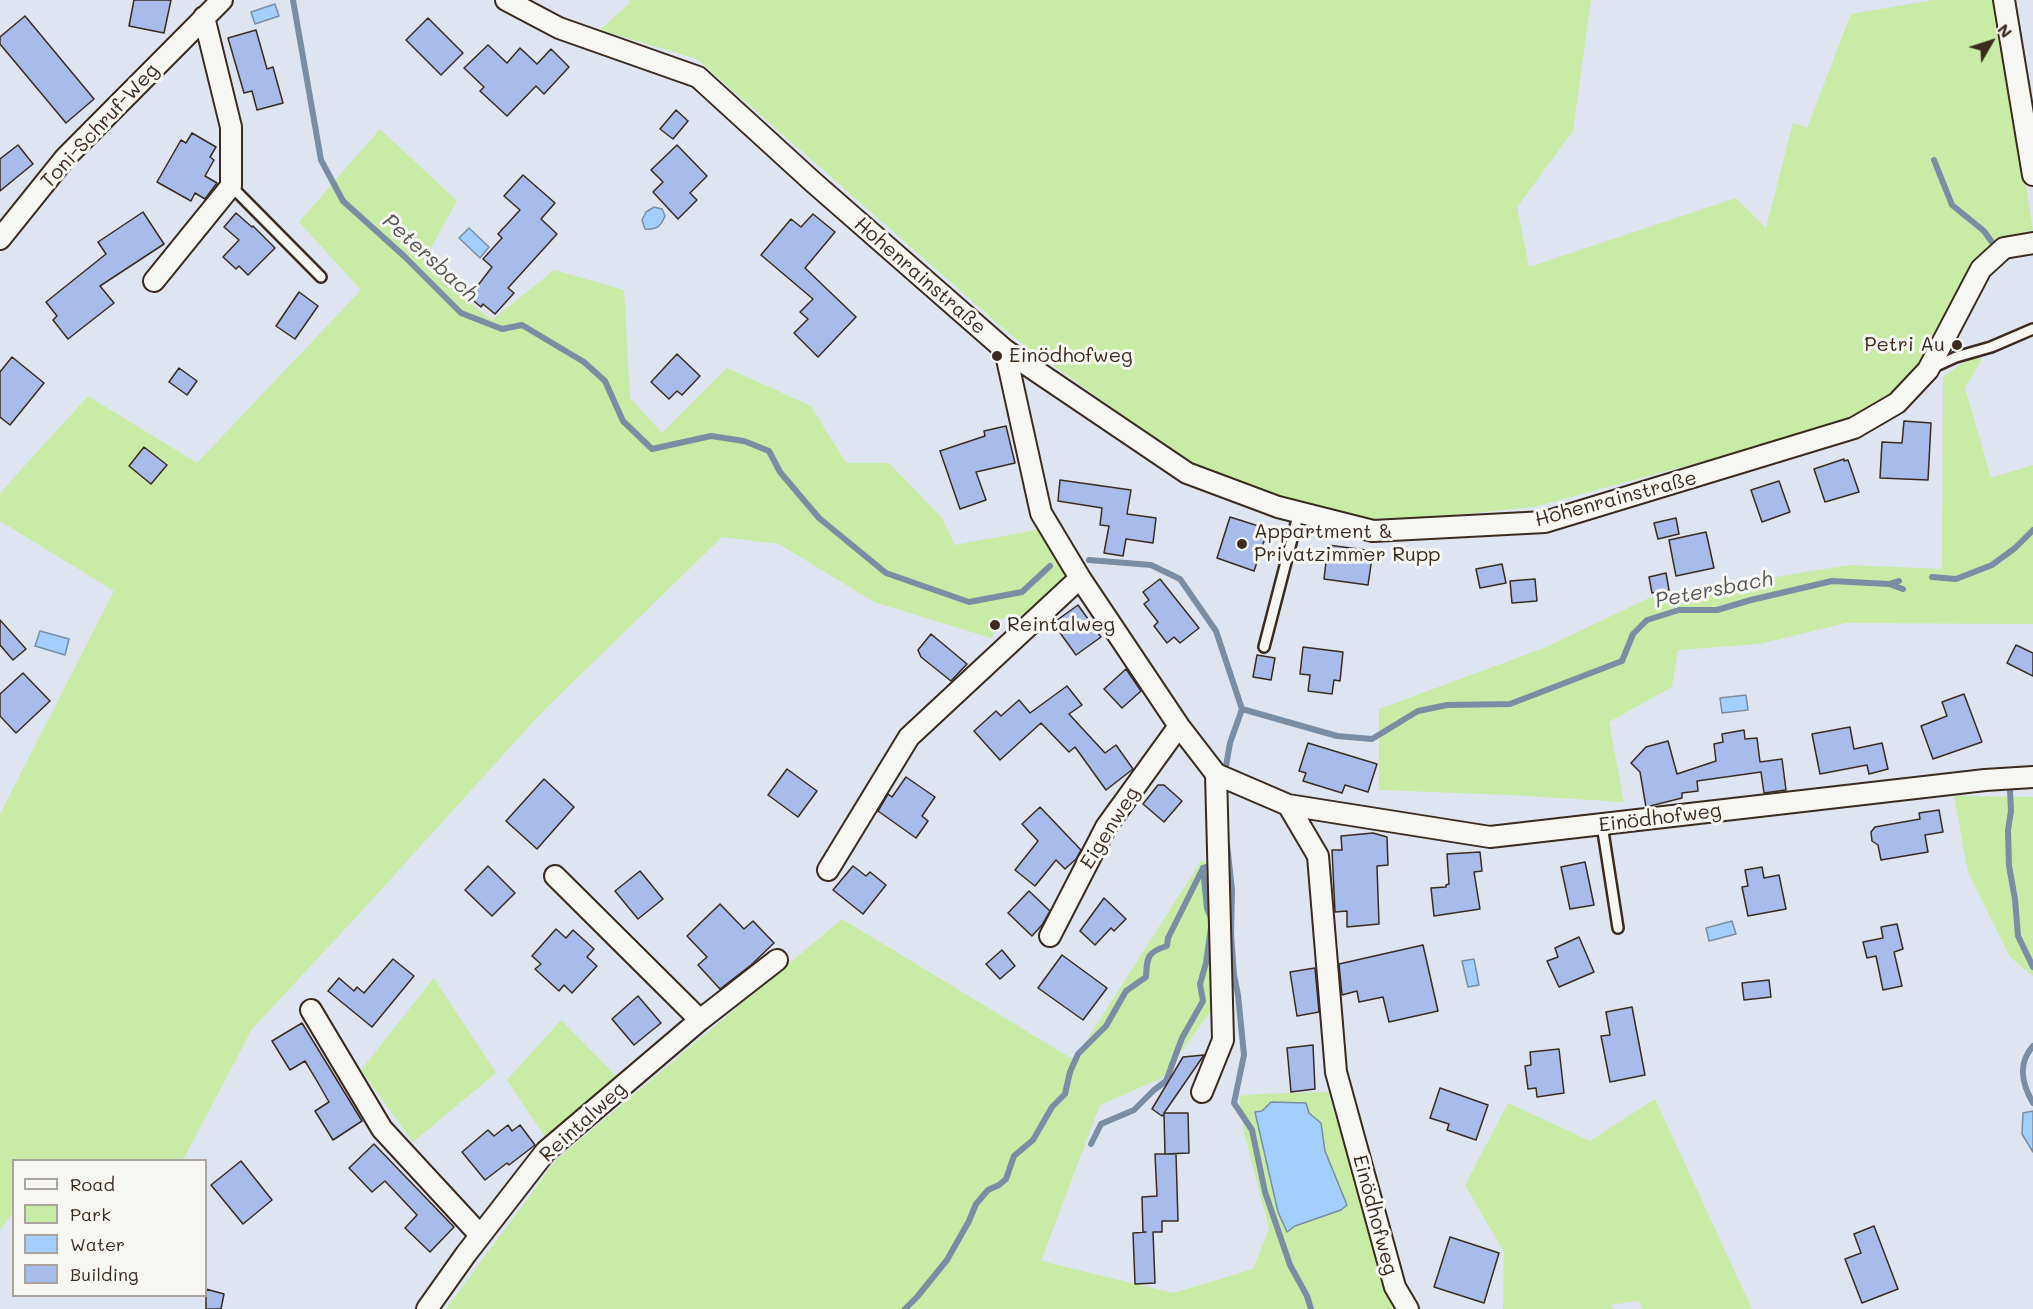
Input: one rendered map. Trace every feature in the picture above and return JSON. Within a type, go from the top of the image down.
[{"type":"street","name":"Toni-Schruf-Weg","points":[[0,239],[65,158],[222,0]]},
{"type":"street","name":"Hohenrainstraße","points":[[506,0],[559,28],[698,76],[813,182],[1005,350],[1187,473],[1278,507],[1373,531],[1545,522],[1854,428],[1897,403],[1928,370],[1981,269],[2004,248],[2033,243]]},
{"type":"street","points":[[2004,0],[2033,175]]},
{"type":"street","points":[[154,281],[231,186],[231,127],[204,17]]},
{"type":"street","name":"Einödhofweg","points":[[1005,350],[1041,513],[1080,578],[1179,726],[1216,774],[1288,805],[1490,837],[1985,780],[2033,777]]},
{"type":"street","points":[[828,870],[909,737],[1080,578]]},
{"type":"street","name":"Eigenweg","points":[[1050,936],[1106,827],[1179,726]]},
{"type":"street","points":[[1202,1092],[1223,1040],[1216,774]]},
{"type":"street","name":"Einödhofweg","points":[[1288,805],[1318,856],[1336,1072],[1395,1287],[1408,1309]]},
{"type":"street","points":[[555,876],[700,1020]]},
{"type":"street","name":"Reintalweg","points":[[427,1309],[480,1235],[546,1151],[700,1020],[777,960]]},
{"type":"street","points":[[311,1010],[382,1129],[480,1235]]},
{"type":"lane","points":[[231,186],[321,277]]},
{"type":"lane","name":"Hohenrainstraße","points":[[1928,370],[1956,357],[1991,347],[2033,329]]},
{"type":"lane","points":[[1264,647],[1299,512]]},
{"type":"lane","points":[[1602,825],[1618,928]]},
{"type":"green space","points":[[629,0],[1591,0],[1573,131],[1517,207],[1529,267],[1736,198],[1766,228],[1793,123],[1807,128],[1851,14],[1934,0],[1996,0],[2033,230],[2001,239],[1976,262],[1922,368],[1893,396],[1841,424],[1534,507],[1375,523],[1280,498],[1190,463],[1013,337],[697,59],[600,30],[631,2]]},
{"type":"green space","points":[[380,129],[457,201],[427,255],[465,299],[492,320],[554,270],[624,290],[630,398],[662,433],[727,368],[811,406],[846,463],[889,463],[941,517],[955,545],[1041,529],[1070,578],[1030,619],[996,619],[990,625],[994,634],[991,638],[874,602],[779,544],[722,537],[542,712],[252,1029],[184,1159],[12,1159],[12,1213],[0,1230],[0,814],[114,591],[0,521],[0,493],[88,396],[197,463],[361,290],[299,222]]},
{"type":"green space","points":[[1980,356],[1981,361],[1965,388],[1991,478],[2033,465],[2033,624],[1845,623],[1760,644],[1678,650],[1672,687],[1609,722],[1624,802],[1379,790],[1379,709],[1544,648],[1649,598],[1849,565],[1942,569],[1943,377],[1961,364]]},
{"type":"green space","points":[[1954,796],[2033,797],[2033,976],[2010,957],[1968,872]]},
{"type":"green space","points":[[1201,861],[1219,864],[1221,947],[1211,1011],[1162,1078],[1100,1105],[1041,1261],[1173,1293],[1253,1269],[1269,1229],[1244,1133],[1239,1096],[1328,1092],[1389,1293],[1398,1309],[446,1309],[556,1160],[842,919],[1074,1060]],"holes":[[[1306,1103],[1309,1113],[1321,1124],[1324,1151],[1347,1205],[1341,1210],[1287,1231],[1278,1212],[1255,1112]]]},
{"type":"green space","points":[[434,978],[496,1073],[413,1142],[361,1070]]},
{"type":"green space","points":[[561,1020],[619,1079],[546,1138],[507,1080]]},
{"type":"green space","points":[[1655,1099],[1752,1309],[1643,1309],[1639,1301],[1610,1305],[1614,1309],[1503,1309],[1504,1252],[1465,1185],[1508,1103],[1590,1141]]},
{"type":"water","points":[[275,4],[279,16],[255,24],[251,12]]},
{"type":"water","points":[[654,207],[662,209],[665,216],[658,227],[645,229],[642,220],[646,212]]},
{"type":"water","points":[[469,228],[489,247],[480,258],[459,238]]},
{"type":"water","points":[[40,631],[69,639],[65,655],[35,646]]},
{"type":"water","points":[[1746,695],[1748,710],[1722,713],[1720,698]]},
{"type":"water","points":[[1732,921],[1736,934],[1709,941],[1706,928]]},
{"type":"water","points":[[1474,959],[1479,985],[1468,987],[1462,961]]},
{"type":"water","points":[[1271,1102],[1306,1103],[1309,1113],[1321,1123],[1325,1151],[1347,1205],[1341,1210],[1295,1226],[1287,1232],[1278,1212],[1255,1112],[1262,1111]]},
{"type":"water","points":[[2033,1111],[2033,1152],[2022,1134],[2023,1113]]},
{"type":"building","points":[[134,0],[171,0],[164,33],[129,26]]},
{"type":"building","points":[[25,16],[94,99],[66,123],[0,44],[0,37]]},
{"type":"building","points":[[428,18],[463,53],[441,75],[406,40]]},
{"type":"building","points":[[256,30],[267,69],[273,67],[283,103],[257,110],[252,91],[244,93],[228,38]]},
{"type":"building","points":[[488,45],[507,63],[520,48],[537,64],[551,49],[569,67],[544,94],[536,86],[507,116],[480,91],[484,87],[464,68]]},
{"type":"building","points":[[676,110],[688,121],[673,139],[660,129]]},
{"type":"building","points":[[192,133],[216,147],[210,157],[214,160],[205,176],[217,183],[205,199],[195,193],[191,201],[157,182],[181,140],[186,143]]},
{"type":"building","points":[[18,145],[33,164],[0,191],[0,159]]},
{"type":"building","points":[[677,145],[707,176],[690,193],[697,200],[678,219],[653,192],[663,182],[651,170]]},
{"type":"building","points":[[523,175],[555,203],[541,219],[557,234],[508,288],[514,293],[495,314],[483,304],[481,307],[469,297],[492,267],[483,259],[502,238],[498,234],[520,210],[504,196]]},
{"type":"building","points":[[143,212],[164,244],[100,286],[114,303],[68,339],[53,320],[57,316],[46,302],[106,254],[98,242]]},
{"type":"building","points":[[236,213],[275,248],[248,275],[239,266],[236,269],[223,257],[239,240],[224,227]]},
{"type":"building","points":[[813,214],[835,232],[805,268],[856,317],[818,357],[794,333],[808,319],[800,312],[813,299],[761,255],[791,219],[801,227]]},
{"type":"building","points":[[299,292],[318,306],[295,339],[276,326]]},
{"type":"building","points":[[677,354],[700,376],[682,395],[677,391],[669,399],[651,382]]},
{"type":"building","points":[[12,357],[44,383],[10,425],[0,417],[0,372]]},
{"type":"building","points":[[179,368],[197,381],[187,395],[169,382]]},
{"type":"building","points":[[1904,421],[1931,423],[1928,480],[1880,478],[1882,442],[1902,443]]},
{"type":"building","points":[[1006,426],[1015,463],[976,472],[986,500],[960,509],[940,451],[985,436],[984,431]]},
{"type":"building","points":[[144,447],[167,465],[151,484],[129,466]]},
{"type":"building","points":[[1844,459],[1844,461],[1848,460],[1859,492],[1825,502],[1814,469]]},
{"type":"building","points":[[1060,480],[1131,490],[1127,514],[1156,518],[1153,543],[1126,539],[1123,556],[1104,553],[1109,526],[1100,525],[1102,508],[1058,501]]},
{"type":"building","points":[[1779,481],[1790,512],[1762,522],[1751,490]]},
{"type":"building","name":"Appartment & Privatzimmer Rupp","points":[[1230,517],[1268,529],[1254,571],[1217,558]]},
{"type":"building","points":[[1676,518],[1679,534],[1658,539],[1654,523]]},
{"type":"building","points":[[1706,532],[1714,568],[1676,576],[1669,540]]},
{"type":"building","points":[[1328,545],[1373,551],[1368,585],[1324,579]]},
{"type":"building","points":[[1502,564],[1506,583],[1480,588],[1476,569]]},
{"type":"building","points":[[1666,573],[1669,590],[1652,593],[1649,577]]},
{"type":"building","points":[[1160,579],[1199,628],[1180,643],[1174,637],[1167,643],[1154,626],[1158,622],[1144,604],[1149,600],[1143,592]]},
{"type":"building","points":[[1535,579],[1537,601],[1512,603],[1510,581]]},
{"type":"building","points":[[1078,605],[1101,637],[1076,655],[1053,623]]},
{"type":"building","points":[[0,620],[26,649],[13,660],[0,645]]},
{"type":"building","points":[[931,634],[967,664],[951,681],[921,657],[918,650]]},
{"type":"building","points":[[2016,645],[2033,653],[2033,676],[2007,663]]},
{"type":"building","points":[[1303,647],[1343,652],[1340,681],[1334,680],[1332,694],[1308,691],[1310,675],[1300,674]]},
{"type":"building","points":[[1257,655],[1275,658],[1271,680],[1253,677]]},
{"type":"building","points":[[1126,669],[1141,691],[1122,708],[1104,689]]},
{"type":"building","points":[[23,673],[50,701],[16,733],[0,716],[0,694]]},
{"type":"building","points":[[1067,686],[1082,705],[1069,714],[1105,753],[1116,745],[1133,769],[1106,790],[1075,747],[1069,752],[1041,723],[1000,760],[974,731],[996,711],[1001,716],[1019,700],[1030,713]]},
{"type":"building","points":[[1964,694],[1982,742],[1933,759],[1921,726],[1947,716],[1942,702]]},
{"type":"building","points":[[1850,727],[1854,749],[1882,743],[1888,769],[1869,774],[1867,765],[1820,774],[1812,734]]},
{"type":"building","points":[[1744,730],[1745,739],[1757,738],[1760,762],[1782,759],[1786,790],[1764,793],[1761,772],[1697,781],[1698,791],[1682,793],[1682,798],[1646,807],[1640,772],[1631,763],[1646,747],[1668,741],[1677,774],[1716,761],[1714,744],[1723,742],[1722,734]]},
{"type":"building","points":[[1308,743],[1377,764],[1368,792],[1345,785],[1342,793],[1303,781],[1306,773],[1299,771]]},
{"type":"building","points":[[787,769],[817,791],[798,817],[768,795]]},
{"type":"building","points":[[906,777],[935,797],[922,816],[928,821],[916,838],[878,811],[888,794],[892,797]]},
{"type":"building","points":[[544,779],[574,807],[537,849],[506,821]]},
{"type":"building","points":[[1158,785],[1164,785],[1182,801],[1164,822],[1143,804]]},
{"type":"building","points":[[1040,807],[1081,850],[1076,859],[1065,869],[1056,860],[1035,886],[1015,870],[1038,841],[1022,824]]},
{"type":"building","points":[[1939,810],[1943,832],[1925,835],[1928,852],[1881,860],[1878,845],[1872,841],[1871,832],[1875,827],[1920,819],[1919,813]]},
{"type":"building","points":[[1373,833],[1387,837],[1388,865],[1377,866],[1379,924],[1347,927],[1347,911],[1335,912],[1332,850],[1342,850],[1341,836]]},
{"type":"building","points":[[1480,852],[1482,871],[1474,872],[1480,909],[1434,916],[1431,888],[1446,887],[1449,884],[1447,854]]},
{"type":"building","points":[[1585,862],[1594,905],[1570,909],[1561,867]]},
{"type":"building","points":[[488,866],[515,893],[492,916],[465,890]]},
{"type":"building","points":[[853,866],[866,876],[870,872],[886,885],[863,914],[833,890]]},
{"type":"building","points":[[1762,867],[1764,878],[1779,875],[1786,909],[1748,916],[1742,887],[1748,886],[1745,870]]},
{"type":"building","points":[[640,871],[663,899],[638,919],[615,891]]},
{"type":"building","points":[[1029,891],[1050,911],[1032,936],[1008,913]]},
{"type":"building","points":[[1104,898],[1126,919],[1114,931],[1111,928],[1095,945],[1080,931]]},
{"type":"building","points":[[720,904],[744,929],[753,921],[774,943],[751,965],[720,989],[698,965],[707,957],[687,936]]},
{"type":"building","points":[[1897,924],[1903,949],[1894,952],[1902,986],[1883,990],[1876,956],[1867,958],[1863,942],[1883,938],[1881,927]]},
{"type":"building","points":[[556,929],[566,938],[573,930],[594,949],[587,957],[597,966],[572,993],[564,985],[559,991],[535,969],[541,964],[532,956]]},
{"type":"building","points":[[1579,937],[1594,972],[1559,987],[1547,961],[1558,957],[1555,948]]},
{"type":"building","points":[[1423,945],[1438,1011],[1389,1022],[1383,997],[1359,1002],[1357,991],[1342,995],[1339,964]]},
{"type":"building","points":[[1002,950],[1015,966],[1000,979],[986,964]]},
{"type":"building","points":[[1062,955],[1107,988],[1083,1020],[1038,988]]},
{"type":"building","points":[[393,959],[414,976],[372,1027],[328,991],[339,978],[354,991],[357,987],[364,993]]},
{"type":"building","points":[[1315,968],[1319,1012],[1297,1016],[1290,972]]},
{"type":"building","points":[[1769,980],[1771,997],[1744,1000],[1742,983]]},
{"type":"building","points":[[638,996],[661,1023],[634,1045],[612,1019]]},
{"type":"building","points":[[1632,1007],[1645,1075],[1610,1082],[1601,1036],[1610,1035],[1606,1012]]},
{"type":"building","points":[[302,1023],[362,1121],[333,1140],[315,1111],[329,1102],[305,1061],[290,1070],[272,1041]]},
{"type":"building","points":[[1313,1045],[1315,1089],[1291,1092],[1287,1048]]},
{"type":"building","points":[[1559,1049],[1564,1093],[1537,1097],[1536,1088],[1528,1089],[1525,1066],[1531,1065],[1530,1052]]},
{"type":"building","points":[[1204,1055],[1164,1113],[1188,1113],[1189,1153],[1165,1154],[1164,1114],[1162,1116],[1152,1109],[1183,1057]]},
{"type":"building","points":[[1440,1088],[1488,1105],[1476,1140],[1447,1130],[1449,1124],[1430,1118]]},
{"type":"building","points":[[508,1125],[512,1131],[520,1125],[535,1145],[485,1180],[462,1152],[488,1130],[494,1136]]},
{"type":"building","points":[[374,1144],[454,1227],[430,1252],[405,1228],[417,1215],[385,1181],[372,1192],[349,1168]]},
{"type":"building","points":[[1155,1154],[1176,1154],[1178,1221],[1162,1221],[1162,1232],[1153,1232],[1155,1283],[1135,1284],[1133,1233],[1146,1232],[1143,1232],[1142,1197],[1157,1196]]},
{"type":"building","points":[[241,1161],[272,1200],[243,1224],[211,1185]]},
{"type":"building","points":[[1874,1226],[1898,1289],[1862,1303],[1845,1259],[1861,1253],[1854,1234]]},
{"type":"building","points":[[1450,1237],[1499,1253],[1484,1303],[1434,1287]]},
{"type":"building","points":[[207,1289],[224,1294],[221,1309],[206,1309]]},
{"type":"waterway","name":"Petersbach","points":[[293,0],[321,160],[343,201],[404,256],[461,313],[502,329],[522,325],[584,362],[605,381],[623,421],[652,449],[711,436],[744,441],[769,451],[780,472],[819,518],[886,573],[969,602],[1022,592],[1050,566]]},
{"type":"waterway","points":[[1934,160],[1952,205],[1984,231],[1994,245]]},
{"type":"waterway","name":"Petersbach","points":[[1932,577],[1956,579],[1992,565],[2015,548],[2033,530]]},
{"type":"waterway","name":"Petersbach","points":[[1089,560],[1151,565],[1180,579],[1216,631],[1242,709],[1337,736],[1372,739],[1418,711],[1447,705],[1510,704],[1622,661],[1633,634],[1647,620],[1679,610],[1717,610],[1832,581],[1889,584],[1899,581]]},
{"type":"waterway","points":[[1889,584],[1903,589]]},
{"type":"waterway","points":[[1226,766],[1230,743],[1242,709]]},
{"type":"waterway","points":[[2010,790],[2009,866],[2018,936],[2033,967]]},
{"type":"waterway","points":[[1227,844],[1232,890],[1231,934],[1234,975],[1244,1055],[1234,1103],[1252,1130],[1265,1192],[1290,1265],[1307,1296],[1311,1309]]},
{"type":"waterway","points":[[905,1309],[947,1260],[976,1204],[988,1190],[1006,1179],[1014,1156],[1033,1140],[1052,1107],[1065,1094],[1070,1072],[1078,1054],[1106,1026],[1126,991],[1146,977],[1149,956],[1167,946],[1168,938],[1203,868],[1210,866]]},
{"type":"waterway","points":[[1091,1144],[1101,1124],[1134,1110],[1166,1081],[1182,1038],[1203,1001],[1200,984],[1206,963],[1212,920],[1207,908],[1203,868]]},
{"type":"waterway","points":[[2033,1046],[2023,1067],[2026,1089],[2033,1103]]},
{"type":"place","name":"Petri Au","points":[[1957,345]]},
{"type":"place","name":"Einödhofweg","points":[[997,356]]},
{"type":"place","name":"Appartment & Privatzimmer Rupp","points":[[1242,544]]},
{"type":"place","name":"Reintalweg","points":[[995,625]]}]
